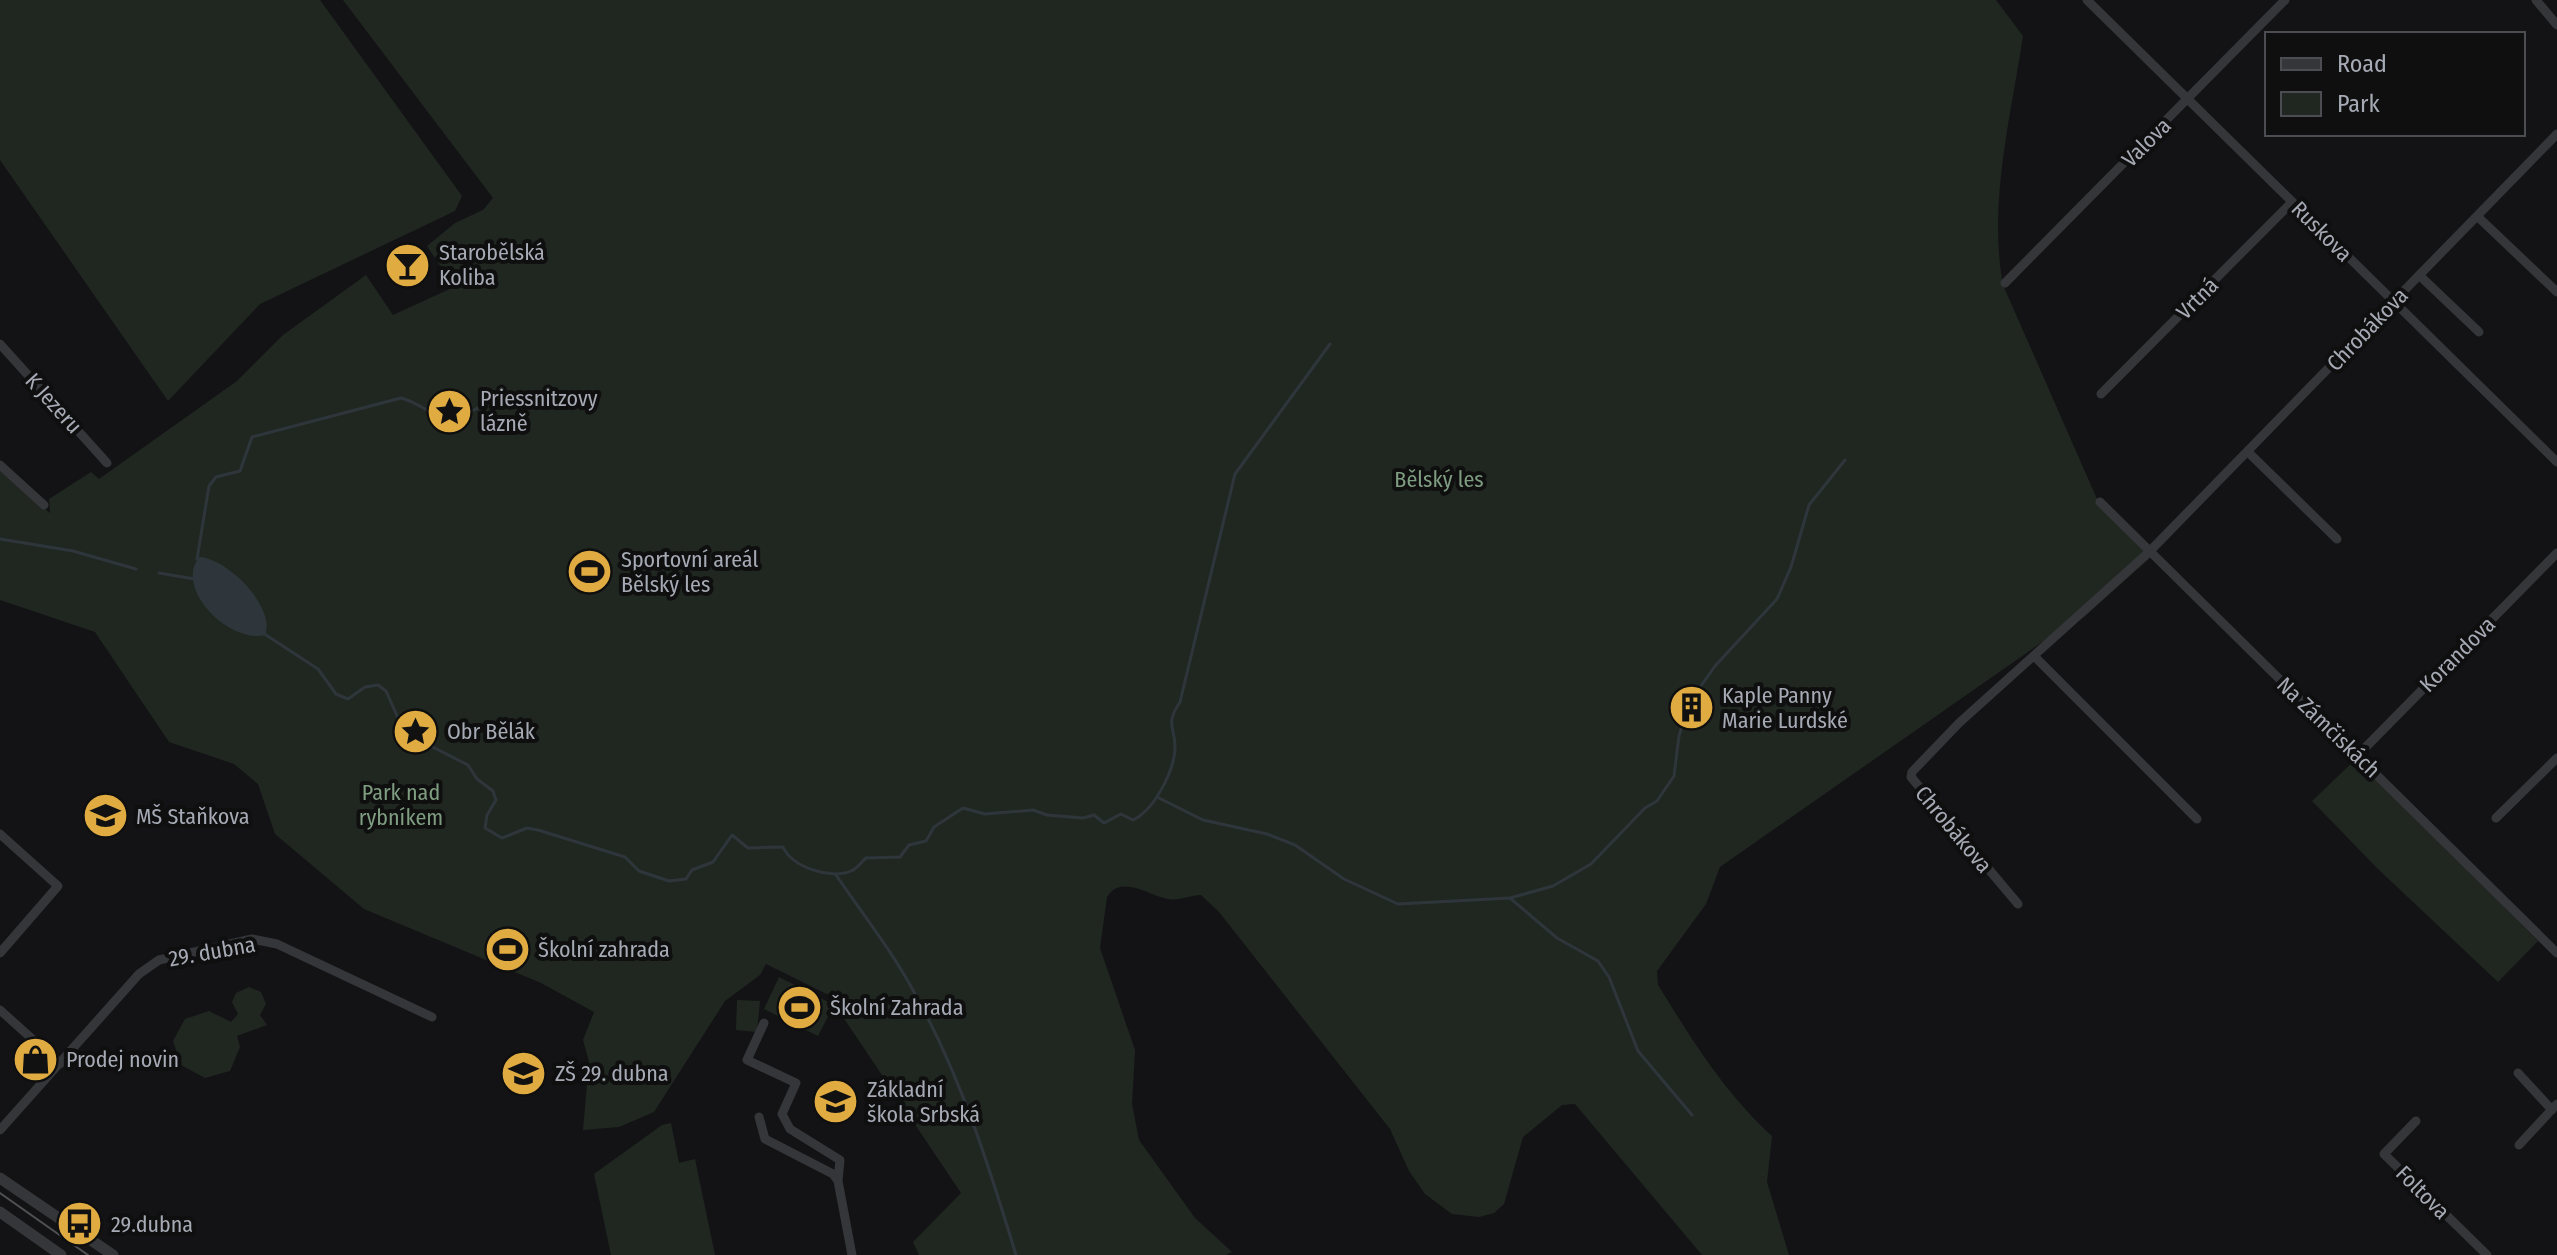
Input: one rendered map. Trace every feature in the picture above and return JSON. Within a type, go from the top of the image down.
[{"type":"street","name":"Ruskova","points":[[2087,0],[2557,462]]},
{"type":"street","name":"Valova","points":[[2005,283],[2285,0]]},
{"type":"street","points":[[2536,0],[2557,25]]},
{"type":"street","name":"Chrobákova","points":[[2018,904],[1911,777],[1933,747],[2149,552],[2557,134]]},
{"type":"street","name":"Vrtná","points":[[2101,394],[2292,202]]},
{"type":"street","points":[[2477,216],[2557,292]]},
{"type":"street","name":"Chrobákova","points":[[2419,275],[2479,332]]},
{"type":"street","name":"K Jezeru","points":[[0,344],[107,463]]},
{"type":"street","points":[[2248,452],[2337,539]]},
{"type":"street","points":[[0,465],[44,505]]},
{"type":"street","name":"Na Zámčiskách","points":[[2100,502],[2557,953]]},
{"type":"street","name":"Korandova","points":[[2358,755],[2557,553]]},
{"type":"street","points":[[2035,657],[2197,819]]},
{"type":"street","points":[[2496,818],[2557,758]]},
{"type":"street","points":[[0,834],[58,886],[0,953]]},
{"type":"street","name":"29. dubna","points":[[0,1130],[139,974],[159,960],[252,939],[277,944],[432,1017]]},
{"type":"street","points":[[0,1010],[60,1064]]},
{"type":"street","points":[[764,1023],[747,1060],[796,1083],[782,1114],[790,1129],[840,1160],[838,1181],[852,1255]]},
{"type":"street","points":[[2518,1073],[2554,1107],[2519,1145]]},
{"type":"street","points":[[759,1117],[765,1139],[833,1174],[838,1181]]},
{"type":"street","name":"Foltova","points":[[2399,1119],[2413,1125],[2384,1154],[2487,1255]]},
{"type":"street","points":[[0,1178],[113,1255]]},
{"type":"street","points":[[0,1212],[61,1255]]},
{"type":"green space","points":[[0,0],[320,0],[462,196],[455,211],[260,304],[168,401],[0,160]]},
{"type":"green space","name":"Bělský les","points":[[343,0],[1996,0],[2023,36],[2000,192],[1999,254],[2003,285],[2097,499],[2150,558],[2084,617],[2078,617],[1720,867],[1706,904],[1657,971],[1658,985],[1710,1065],[1739,1102],[1772,1136],[1767,1182],[1789,1255],[1702,1255],[1575,1104],[1562,1105],[1523,1137],[1504,1204],[1494,1213],[1479,1217],[1452,1214],[1425,1194],[1409,1171],[1390,1129],[1219,912],[1201,895],[1168,899],[1127,886],[1113,890],[1107,897],[1100,948],[1135,1050],[1132,1104],[1139,1140],[1195,1218],[1232,1252],[1226,1255],[919,1255],[913,1242],[961,1193],[843,1017],[849,1005],[766,964],[760,975],[725,1001],[654,1112],[619,1127],[583,1130],[589,1062],[583,1040],[594,1012],[541,983],[364,909],[275,834],[258,784],[234,764],[169,742],[95,632],[0,600],[0,471],[50,513],[49,499],[91,472],[99,479],[237,381],[283,335],[366,275],[393,315],[454,287],[427,246],[455,223],[483,210],[493,198]]},
{"type":"green space","points":[[2356,759],[2538,941],[2498,982],[2378,869],[2312,801]]},
{"type":"green space","name":"Školní Zahrada","points":[[779,977],[834,1005],[818,1036],[764,1009]]},
{"type":"green space","points":[[249,987],[261,992],[266,1004],[260,1015],[267,1025],[237,1036],[240,1047],[230,1071],[205,1078],[181,1065],[173,1041],[185,1019],[209,1011],[231,1022],[238,1014],[232,1002],[236,993]]},
{"type":"green space","points":[[737,1000],[760,1001],[757,1032],[736,1030]]},
{"type":"green space","points":[[671,1123],[679,1163],[695,1159],[715,1255],[611,1255],[594,1174],[662,1125]]},
{"type":"shaded area","points":[[199,557],[223,566],[247,586],[263,611],[265,635],[251,636],[236,631],[210,612],[194,584],[193,570]]},
{"type":"waterway","points":[[263,633],[318,669],[336,694],[348,699],[365,687],[378,685],[386,691],[399,720],[417,739],[468,765],[477,779],[493,791],[496,800],[487,815],[485,828],[502,838],[527,828],[538,830],[625,857],[639,871],[669,881],[686,879],[692,870],[713,862],[732,835],[748,848],[783,847],[803,866],[833,874],[853,870],[866,858],[900,857],[909,845],[926,841],[934,827],[963,808],[985,814],[1033,810],[1047,815],[1083,818],[1094,815],[1104,823],[1121,814],[1133,820],[1155,800],[1171,769],[1175,750],[1173,716],[1180,702],[1235,474],[1330,344]]},
{"type":"waterway","points":[[197,559],[209,486],[216,477],[240,471],[252,437],[401,398],[442,417],[455,418]]},
{"type":"waterway","points":[[463,416],[487,403]]},
{"type":"waterway","points":[[1510,898],[1553,886],[1591,864],[1645,808],[1657,801],[1674,776],[1679,736],[1689,703],[1715,666],[1777,599],[1791,567],[1809,505],[1845,460]]},
{"type":"waterway","points":[[0,539],[73,551],[136,569]]},
{"type":"waterway","points":[[159,573],[195,579]]},
{"type":"waterway","points":[[1159,798],[1203,820],[1267,834],[1295,845],[1344,879],[1398,904],[1510,898],[1557,938],[1598,961],[1609,977],[1638,1051],[1692,1115]]},
{"type":"waterway","points":[[836,875],[896,962],[946,1055],[972,1121],[1016,1255]]},
{"type":"tram line","points":[[0,1193],[88,1255]]},
{"type":"place","name":"Starobělská Koliba","points":[[408,265]]},
{"type":"place","name":"Priessnitzovy lázně","points":[[449,411]]},
{"type":"place","name":"Sportovní areál Bělský les","points":[[590,572]]},
{"type":"place","name":"Kaple Panny Marie Lurdské","points":[[1691,708]]},
{"type":"place","name":"Obr Bělák","points":[[416,731]]},
{"type":"place","name":"MŠ Staňkova","points":[[105,816]]},
{"type":"place","name":"Školní zahrada","points":[[507,949]]},
{"type":"place","name":"Školní Zahrada","points":[[799,1007]]},
{"type":"place","name":"Prodej novin","points":[[35,1059]]},
{"type":"place","name":"ZŠ 29. dubna","points":[[524,1073]]},
{"type":"place","name":"Základní škola Srbská","points":[[836,1102]]},
{"type":"place","name":"29.dubna","points":[[80,1224]]},
{"type":"park label","name":"Park nad rybníkem","points":[[401,804]]}]
